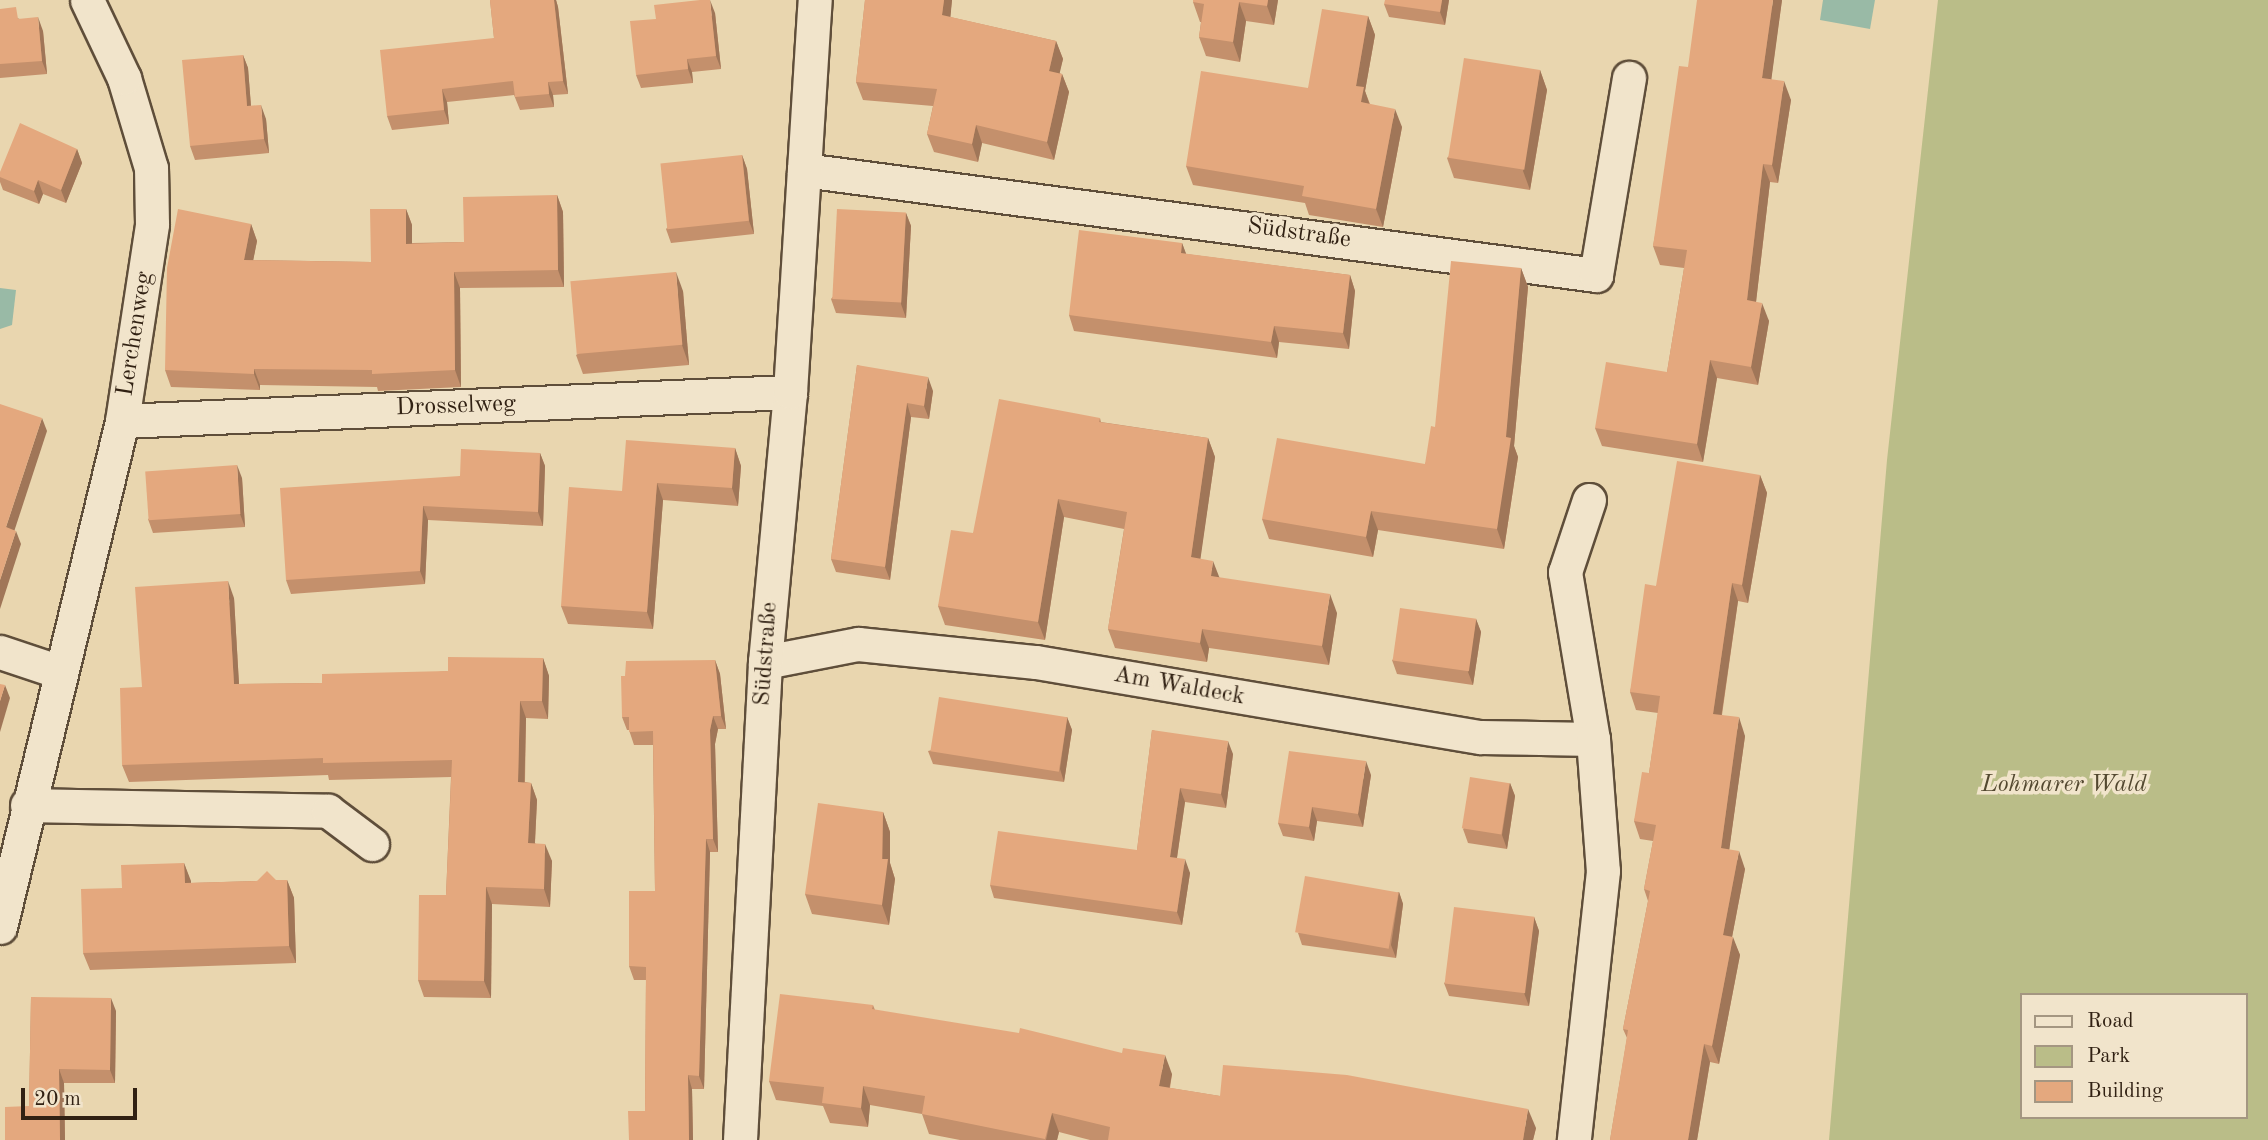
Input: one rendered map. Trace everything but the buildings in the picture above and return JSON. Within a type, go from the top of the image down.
[{"type":"street","name":"Lerchenweg","points":[[0,927],[8,852],[27,805],[122,421],[152,224],[151,169],[124,78],[87,0]]},
{"type":"street","name":"Südstraße","points":[[740,1140],[765,662],[790,392],[815,0]]},
{"type":"street","name":"Südstraße","points":[[804,170],[1596,275],[1629,78]]},
{"type":"street","name":"Drosselweg","points":[[122,421],[790,392]]},
{"type":"street","points":[[1574,1140],[1603,871],[1593,739],[1565,572],[1589,500]]},
{"type":"street","name":"Am Waldeck","points":[[765,662],[872,646],[1035,662],[1480,737],[1593,739]]},
{"type":"street","points":[[0,653],[60,672]]},
{"type":"street","points":[[27,805],[328,811],[372,844]]},
{"type":"green space","name":"Lohmarer Wald","points":[[1938,0],[2268,0],[2268,1140],[1829,1140],[1887,460]]},
{"type":"shaded area","points":[[1823,0],[1875,0],[1870,29],[1820,20]]},
{"type":"shaded area","points":[[0,288],[16,290],[12,325],[0,329]]}]
